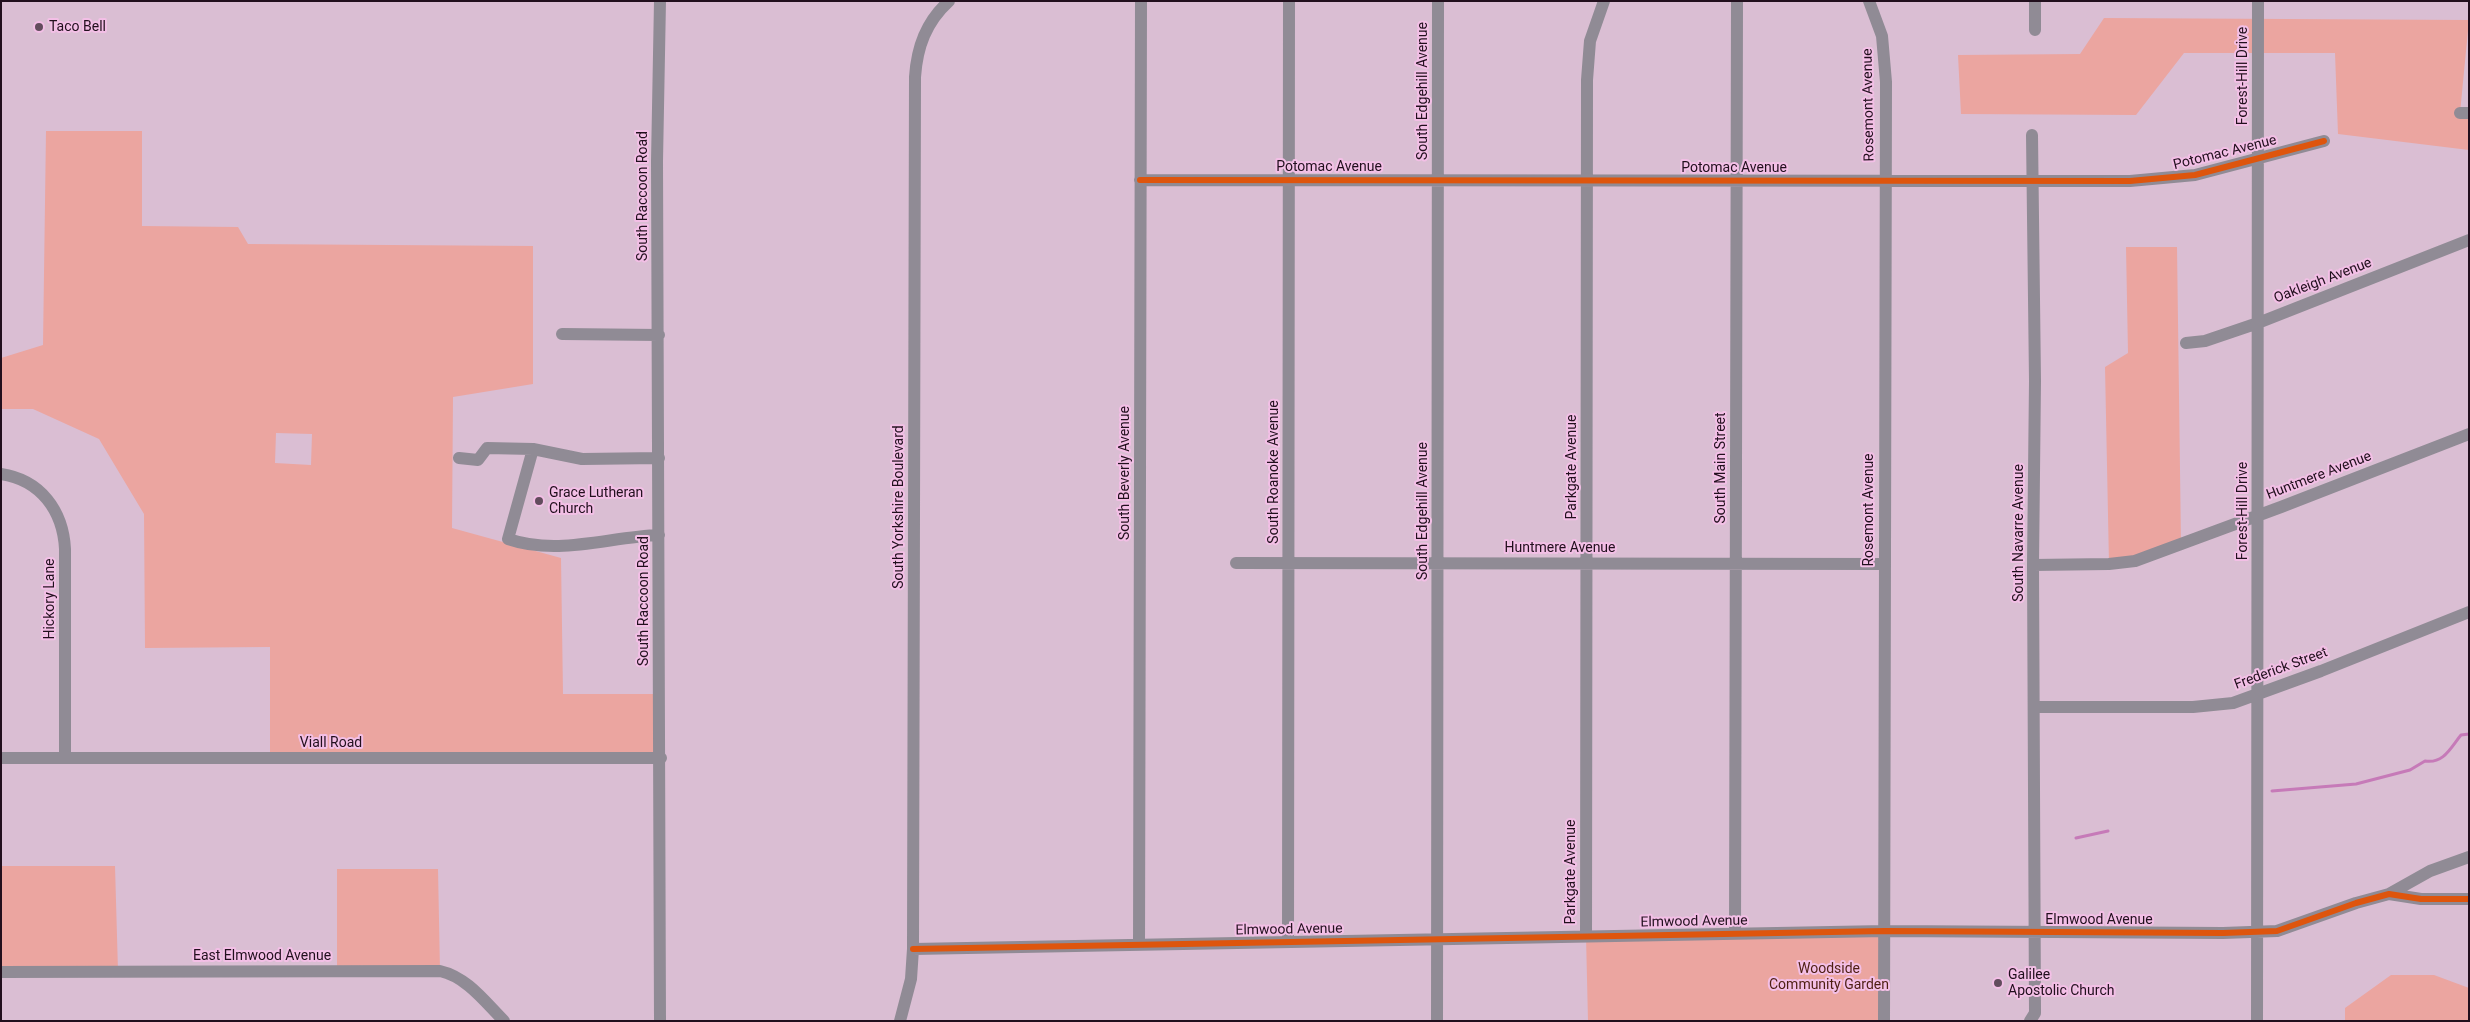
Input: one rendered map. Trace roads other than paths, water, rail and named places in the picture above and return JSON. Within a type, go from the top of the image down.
[{"type":"street","name":"South Raccoon Road","points":[[660,1],[657,161],[661,758],[660,1021]]},
{"type":"street","name":"South Yorkshire Boulevard","points":[[900,1021],[911,979],[913,949],[915,77],[917,53],[923,36],[933,18],[949,1]]},
{"type":"street","name":"South Beverly Avenue","points":[[1139,945],[1140,1]]},
{"type":"street","name":"South Roanoke Avenue","points":[[1288,942],[1289,1]]},
{"type":"street","name":"South Edgehill Avenue","points":[[1437,1021],[1438,1]]},
{"type":"street","name":"Parkgate Avenue","points":[[1586,936],[1588,49],[1592,32],[1604,1]]},
{"type":"street","name":"South Main Street","points":[[1736,934],[1737,1]]},
{"type":"street","name":"Rosemont Avenue","points":[[1869,1],[1882,36],[1885,56],[1884,1021]]},
{"type":"street","points":[[2035,1],[2035,30]]},
{"type":"street","name":"Forest-Hill Drive","points":[[2257,1021],[2259,515],[2258,1]]},
{"type":"street","name":"South Navarre Avenue","points":[[2030,1021],[2035,1013],[2033,565],[2035,361],[2032,135]]},
{"type":"street","name":"Potomac Avenue","points":[[1140,180],[2167,180],[2195,175],[2324,141]]},
{"type":"street","name":"Oakleigh Avenue","points":[[2186,343],[2205,341],[2258,323],[2469,240]]},
{"type":"street","points":[[562,334],[659,336]]},
{"type":"street","name":"Huntmere Avenue","points":[[2033,565],[2109,564],[2135,561],[2469,434]]},
{"type":"street","points":[[459,458],[478,460],[487,448],[533,449],[582,459],[659,458]]},
{"type":"street","points":[[533,449],[508,539],[526,545],[552,548],[659,535]]},
{"type":"street","name":"Hickory Lane","points":[[1,474],[16,477],[38,489],[54,508],[63,529],[65,549],[65,758]]},
{"type":"street","name":"Huntmere Avenue","points":[[1236,563],[1884,564]]},
{"type":"street","name":"Frederick Street","points":[[2034,707],[2192,707],[2233,703],[2469,612]]},
{"type":"street","name":"Viall Road","points":[[1,758],[661,758]]},
{"type":"street","points":[[2389,894],[2430,871],[2469,857]]},
{"type":"street","name":"Elmwood Avenue","points":[[913,949],[1885,932],[2257,932],[2277,931],[2356,903],[2389,894],[2421,898],[2469,899]]},
{"type":"street","name":"East Elmwood Avenue","points":[[1,972],[440,971],[451,974],[465,982],[504,1021]]},
{"type":"waterway","points":[[2272,791],[2356,784],[2410,770],[2425,761],[2437,760],[2442,757],[2461,735],[2469,734]]},
{"type":"waterway","points":[[2076,838],[2108,831]]},
{"type":"place","name":"Taco Bell","points":[[39,27]]},
{"type":"place","name":"Grace Lutheran Church","points":[[539,501]]},
{"type":"place","name":"Galilee Apostolic Church","points":[[1998,983]]},
{"type":"park label","name":"Woodside Community Garden","points":[[1829,978]]}]
